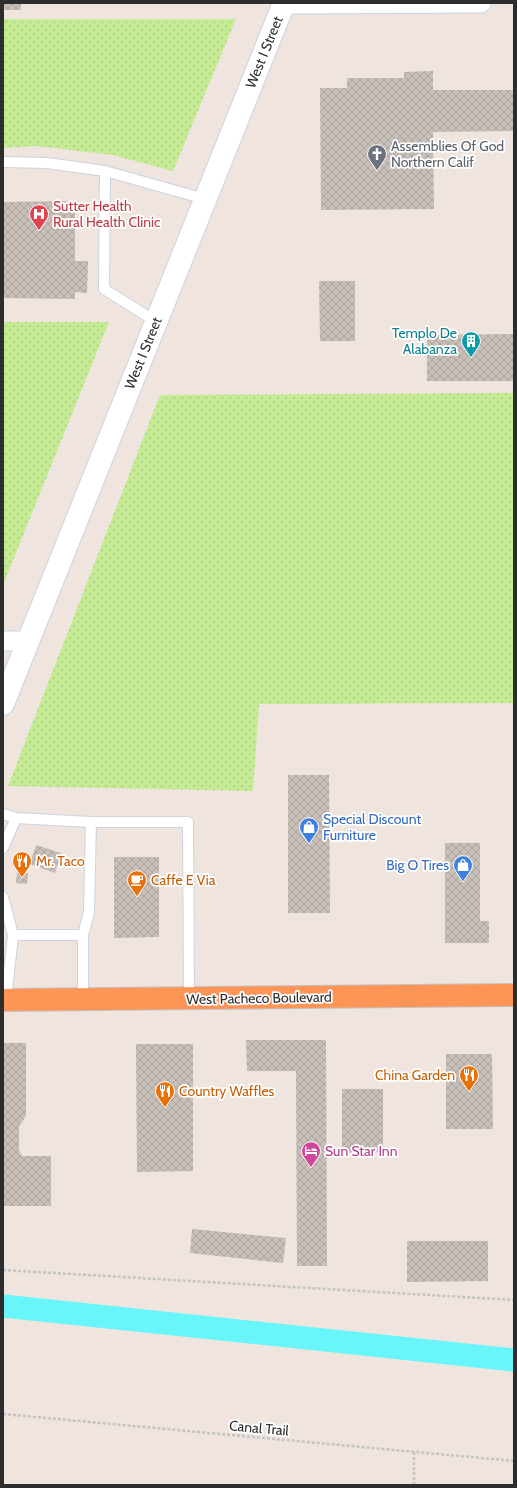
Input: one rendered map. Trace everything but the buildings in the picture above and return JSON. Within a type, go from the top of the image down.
[{"type":"highway","name":"West Pacheco Boulevard","points":[[4,1000],[514,995]]},
{"type":"street","points":[[284,4],[481,3]]},
{"type":"street","name":"West I Street","points":[[3,704],[284,4]]},
{"type":"street","points":[[3,641],[27,641]]},
{"type":"lane","points":[[3,162],[47,163],[105,171],[205,200]]},
{"type":"lane","points":[[105,171],[104,289],[156,321]]},
{"type":"lane","points":[[3,814],[16,818],[91,822],[188,822],[190,999]]},
{"type":"lane","points":[[3,848],[16,818]]},
{"type":"lane","points":[[83,1000],[83,936],[89,912],[91,822]]},
{"type":"lane","points":[[3,897],[13,935],[4,1000]]},
{"type":"lane","points":[[13,935],[83,936]]},
{"type":"path","points":[[3,1270],[514,1300]]},
{"type":"path","name":"Canal Trail","points":[[3,1414],[514,1461]]},
{"type":"path","points":[[414,1452],[414,1485]]},
{"type":"green space","points":[[3,19],[236,19],[173,171],[113,155],[36,146],[3,148]]},
{"type":"green space","points":[[3,322],[109,322],[3,585]]},
{"type":"green space","points":[[514,393],[514,703],[259,704],[253,791],[8,786],[160,395]]},
{"type":"waterway","points":[[3,1306],[514,1360]]},
{"type":"place","name":"Assemblies Of God Northern Calif","points":[[377,171]]},
{"type":"place","name":"Sutter Health Rural Health Clinic","points":[[39,231]]},
{"type":"place","name":"Templo De Alabanza","points":[[471,358]]},
{"type":"place","name":"Special Discount Furniture","points":[[309,844]]},
{"type":"place","name":"Mr. Taco","points":[[22,878]]},
{"type":"place","name":"Big O Tires","points":[[463,882]]},
{"type":"place","name":"Caffe E Via","points":[[137,897]]},
{"type":"place","name":"China Garden","points":[[469,1092]]},
{"type":"place","name":"Country Waffles","points":[[165,1108]]},
{"type":"place","name":"Sun Star Inn","points":[[311,1168]]}]
